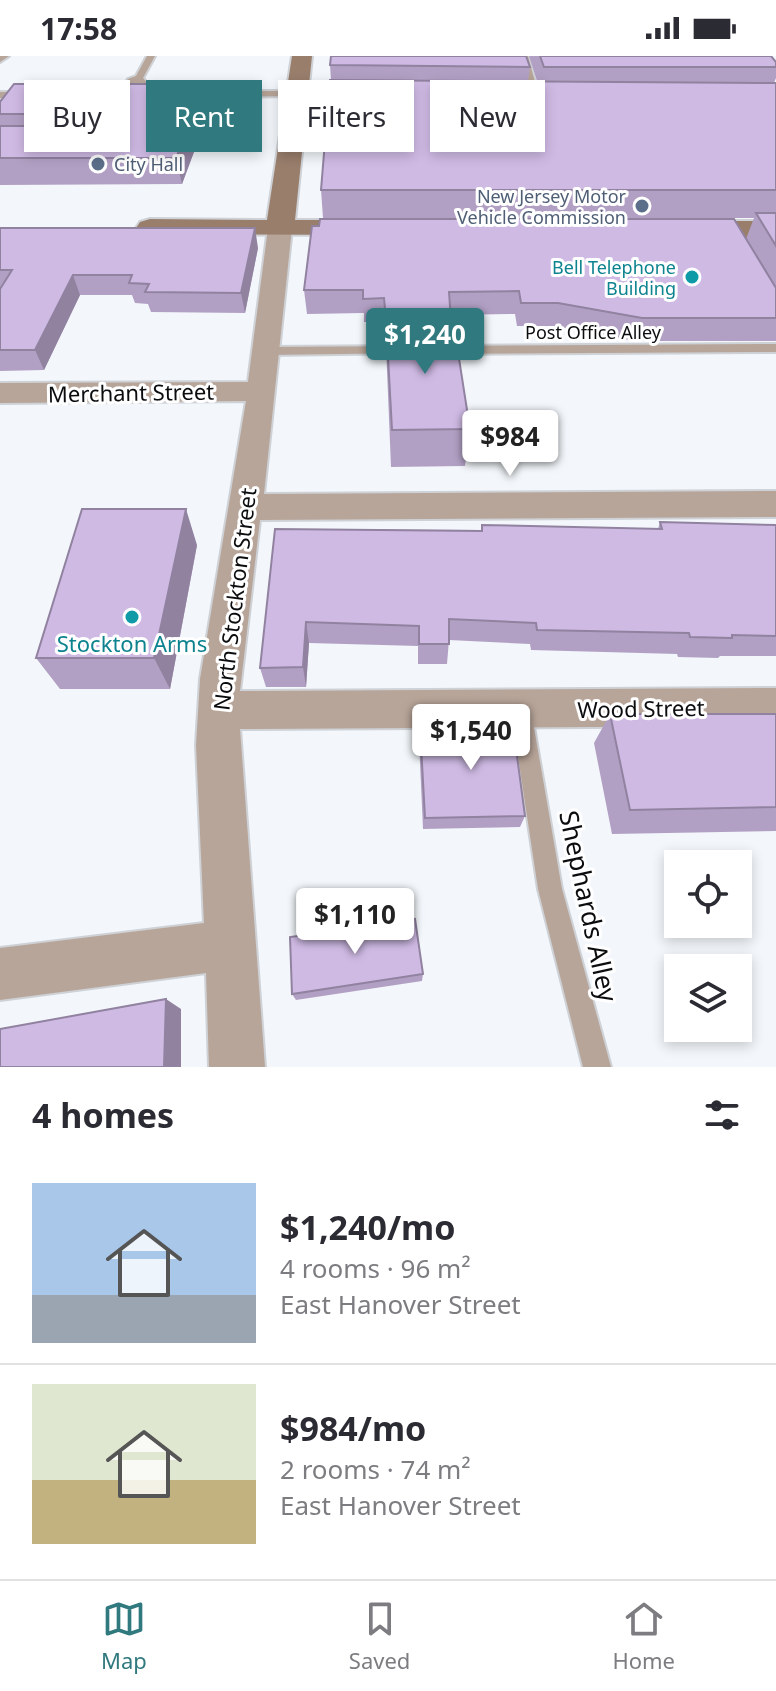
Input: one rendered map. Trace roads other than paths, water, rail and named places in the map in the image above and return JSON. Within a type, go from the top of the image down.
[{"type":"street","points":[[299,80],[302,56]]},
{"type":"street","points":[[280,228],[290,152]]},
{"type":"street","name":"North Stockton Street","points":[[237,1067],[219,710],[262,391],[280,228]]},
{"type":"street","points":[[116,229],[401,229]]},
{"type":"street","points":[[650,230],[733,238],[776,230]]},
{"type":"street","name":"Merchant Street","points":[[0,393],[262,391]]},
{"type":"street","points":[[245,507],[776,504]]},
{"type":"street","name":"Wood Street","points":[[219,710],[776,707]]},
{"type":"street","points":[[0,974],[229,945]]},
{"type":"lane","points":[[130,94],[140,88],[143,82],[139,78],[151,56]]},
{"type":"lane","points":[[524,56],[531,80]]},
{"type":"lane","points":[[130,94],[146,94]]},
{"type":"lane","points":[[0,95],[24,95]]},
{"type":"lane","name":"Post Office Alley","points":[[266,351],[776,348]]},
{"type":"lane","name":"Shephards Alley","points":[[521,710],[550,889],[597,1067]]},
{"type":"place","name":"City Hall","points":[[98,164]]},
{"type":"place","name":"New Jersey Motor Vehicle Commission","points":[[642,206]]},
{"type":"place","name":"Bell Telephone Building","points":[[692,277]]},
{"type":"place","name":"Stockton Arms","points":[[132,617]]}]
